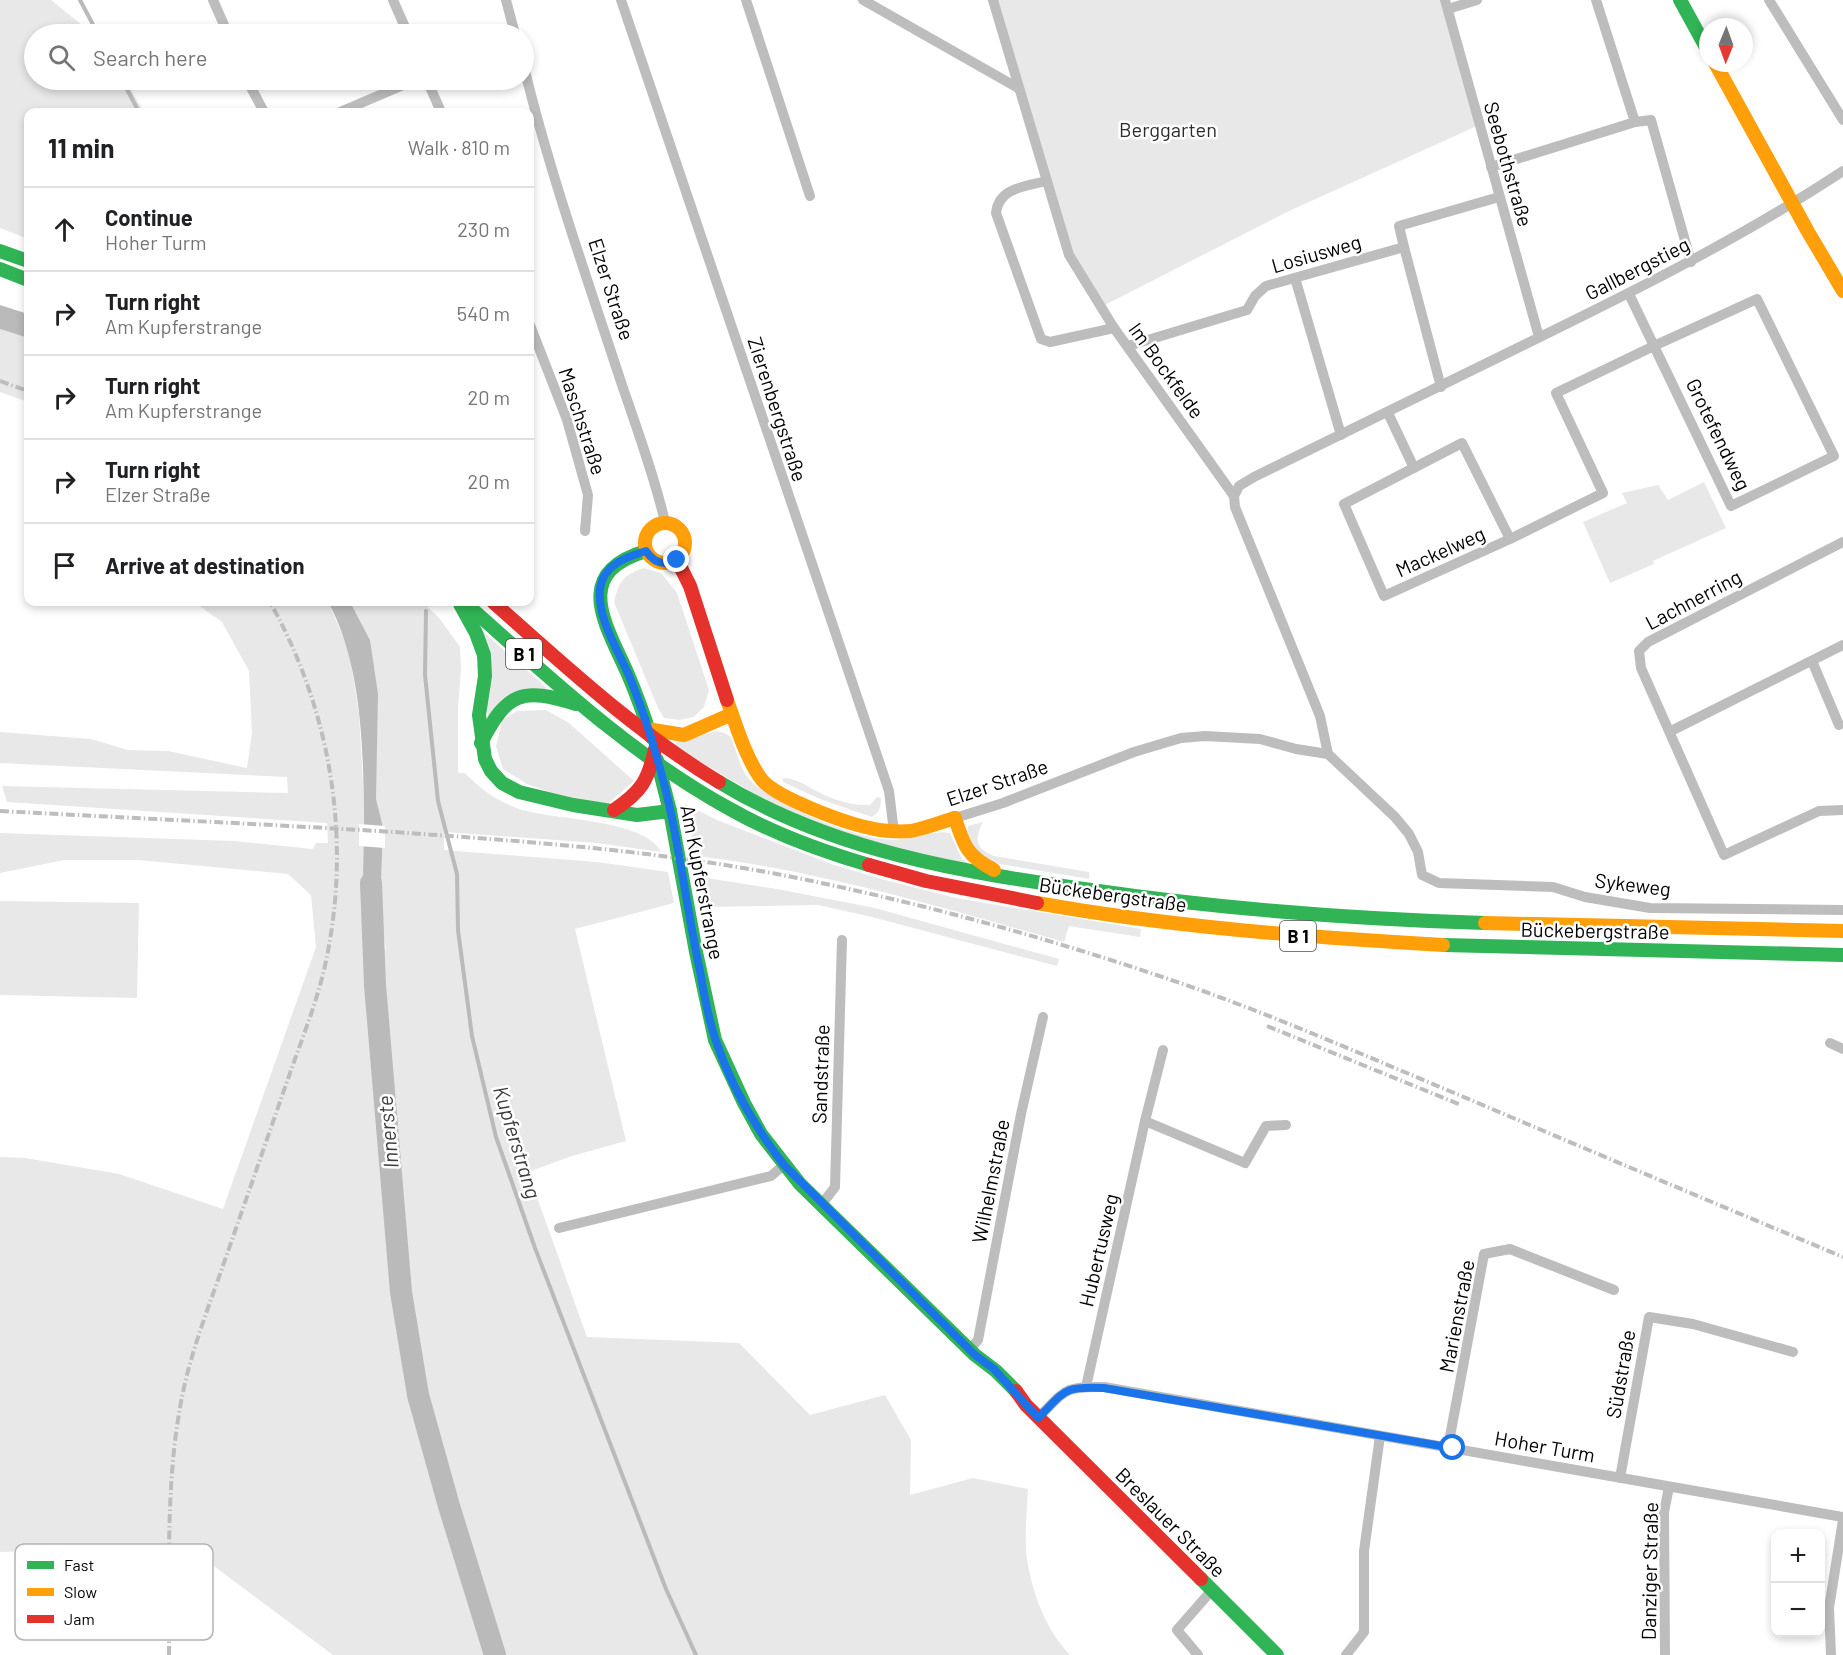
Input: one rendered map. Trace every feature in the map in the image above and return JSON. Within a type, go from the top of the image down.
[{"type":"main road","points":[[1680,0],[1699,35]]},
{"type":"main road","points":[[1719,72],[1843,291]]},
{"type":"main road","points":[[0,251],[24,260]]},
{"type":"main road","points":[[0,269],[24,278]]},
{"type":"main road","points":[[665,522],[678,527],[685,538],[684,552],[677,560],[661,563],[655,561],[646,551],[644,542],[648,531],[665,522]]},
{"type":"main road","name":"Am Kupferstrange","points":[[646,551],[625,558],[612,566],[603,580],[600,592],[602,611],[632,683],[655,749],[670,811],[696,952],[716,1040],[727,1069],[761,1134],[784,1165],[973,1352],[983,1371],[1007,1396],[1026,1405],[1038,1418]]},
{"type":"main road","name":"Elzer Straße","points":[[677,560],[690,586],[732,714],[754,767],[766,784],[841,820],[872,829],[910,831],[955,818]]},
{"type":"main road","points":[[461,606],[476,633],[484,655],[485,676],[478,715],[481,743],[491,771],[502,783],[519,792],[573,805],[637,815],[670,811]]},
{"type":"main road","name":"Bückebergstraße","points":[[469,606],[615,733],[682,782],[765,827],[835,856],[887,872],[1077,910],[1224,930],[1423,944],[1843,955]]},
{"type":"main road","name":"Bückebergstraße","points":[[498,606],[639,728],[733,791],[772,811],[835,837],[888,853],[1013,879],[1148,900],[1303,914],[1532,924],[1843,931]]},
{"type":"main road","points":[[481,743],[499,711],[519,696],[548,695],[585,707]]},
{"type":"main road","points":[[639,728],[684,735],[732,714]]},
{"type":"main road","points":[[614,810],[635,796],[649,777],[655,749]]},
{"type":"main road","points":[[955,818],[964,849],[969,856],[1013,879]]},
{"type":"main road","name":"Breslauer Straße","points":[[1038,1418],[1276,1655]]},
{"type":"street","points":[[213,0],[224,24]]},
{"type":"street","points":[[393,0],[404,24]]},
{"type":"street","points":[[507,0],[513,24]]},
{"type":"street","name":"Zierenbergstraße","points":[[621,0],[889,791],[892,831]]},
{"type":"street","points":[[746,0],[810,196]]},
{"type":"street","points":[[863,0],[1018,88]]},
{"type":"street","name":"Im Bockfelde","points":[[993,0],[1069,255],[1114,328],[1234,495],[1238,514],[1320,716],[1328,754]]},
{"type":"street","points":[[1447,4],[1478,0]]},
{"type":"street","points":[[1596,0],[1635,122]]},
{"type":"street","points":[[1769,0],[1843,120]]},
{"type":"street","name":"Seebothstraße","points":[[1447,4],[1539,337]]},
{"type":"street","points":[[252,90],[262,108]]},
{"type":"street","points":[[349,108],[392,90]]},
{"type":"street","points":[[431,90],[439,108]]},
{"type":"street","name":"Elzer Straße","points":[[529,90],[534,108]]},
{"type":"street","name":"Elzer Straße","points":[[534,109],[540,134],[660,499],[665,522]]},
{"type":"street","points":[[1491,167],[1635,122],[1651,120],[1691,262]]},
{"type":"street","name":"Gallbergstieg","points":[[1234,495],[1239,486],[1254,477],[1442,387],[1691,262],[1843,171]]},
{"type":"street","points":[[1046,181],[1008,192],[998,202],[996,213],[1041,339],[1050,342],[1114,328]]},
{"type":"street","points":[[1442,387],[1399,226],[1499,197]]},
{"type":"street","name":"Losiusweg","points":[[1128,346],[1247,310],[1255,296],[1266,286],[1404,247]]},
{"type":"street","points":[[1295,278],[1341,435]]},
{"type":"street","name":"Grotefendweg","points":[[1549,519],[1604,493],[1556,393],[1656,345],[1757,299],[1834,456],[1731,506],[1656,345],[1629,294]]},
{"type":"street","name":"Maschstraße","points":[[534,335],[567,420],[588,495],[585,531]]},
{"type":"street","points":[[1388,413],[1414,468]]},
{"type":"street","name":"Mackelweg","points":[[1510,539],[1461,443],[1344,504],[1384,596],[1510,539],[1549,519]]},
{"type":"street","name":"Lachnerring","points":[[1843,542],[1648,642],[1639,651],[1641,668],[1671,731],[1724,855],[1820,812],[1843,810]]},
{"type":"street","points":[[1671,731],[1843,645]]},
{"type":"street","points":[[1812,661],[1842,727]]},
{"type":"street","name":"Elzer Straße","points":[[955,818],[1003,803],[1134,752],[1181,738],[1205,736],[1251,738],[1328,754]]},
{"type":"street","name":"Sykeweg","points":[[1328,754],[1395,817],[1409,834],[1418,852],[1422,875],[1438,883],[1553,886],[1585,897],[1650,908],[1843,910]]},
{"type":"street","name":"Sandstraße","points":[[822,1204],[835,1187],[842,940]]},
{"type":"street","name":"Wilhelmstraße","points":[[973,1352],[978,1340],[1021,1114],[1043,1017]]},
{"type":"street","points":[[1830,1043],[1843,1049]]},
{"type":"street","name":"Hubertusweg","points":[[1086,1387],[1145,1120],[1163,1050]]},
{"type":"street","points":[[1145,1120],[1245,1163],[1266,1126],[1286,1125]]},
{"type":"street","points":[[559,1228],[771,1176],[784,1165]]},
{"type":"street","name":"Marienstraße","points":[[1448,1447],[1484,1254],[1510,1249],[1614,1290]]},
{"type":"street","name":"Südstraße","points":[[1620,1478],[1649,1317],[1693,1324],[1793,1352]]},
{"type":"street","name":"Hoher Turm","points":[[1038,1418],[1067,1390],[1074,1387],[1104,1388],[1448,1447],[1843,1519]]},
{"type":"street","points":[[1346,1655],[1364,1632],[1364,1551],[1380,1436]]},
{"type":"street","name":"Danziger Straße","points":[[1665,1655],[1664,1512],[1669,1487]]},
{"type":"street","points":[[1831,1655],[1829,1608],[1843,1519]]},
{"type":"street","points":[[1198,1655],[1178,1630],[1212,1590]]},
{"type":"green space","points":[[0,0],[51,0],[81,24],[24,24],[24,90],[131,90],[142,108],[24,108],[24,237],[0,228]]},
{"type":"green space","name":"Berggarten","points":[[997,0],[1442,0],[1477,126],[1289,211],[1099,308],[1076,273]]},
{"type":"green space","points":[[0,329],[24,337],[24,401],[0,392]]},
{"type":"green space","points":[[1704,482],[1726,528],[1610,583],[1583,522],[1627,503],[1622,493],[1658,485],[1668,500]]},
{"type":"green space","points":[[644,568],[661,573],[677,593],[709,690],[704,707],[694,717],[679,720],[664,718],[614,602],[623,580],[631,573]]},
{"type":"green space","points":[[200,606],[330,606],[349,650],[359,714],[363,782],[363,913],[386,951],[380,912],[383,827],[376,800],[370,640],[352,606],[427,606],[440,619],[460,647],[458,773],[465,773],[494,797],[518,808],[620,827],[652,841],[661,852],[597,843],[444,832],[444,850],[597,862],[668,872],[674,903],[575,929],[626,1141],[572,1156],[528,1172],[587,1337],[739,1343],[810,1415],[885,1395],[911,1440],[910,1495],[973,1478],[1028,1489],[1026,1551],[1032,1585],[1047,1623],[1070,1655],[333,1655],[213,1565],[213,1544],[15,1544],[15,1552],[0,1552],[0,1157],[25,1158],[119,1174],[223,1209],[316,947],[311,895],[288,874],[138,860],[64,860],[0,873],[0,833],[234,841],[313,849],[316,843],[328,843],[327,823],[7,802],[2,786],[288,793],[287,777],[0,763],[0,732],[91,739],[128,750],[168,751],[247,768],[252,733],[249,671],[222,622]]},
{"type":"green space","points":[[480,629],[547,688],[488,717]]},
{"type":"green space","points":[[546,710],[569,723],[634,781],[609,803],[571,800],[527,784],[503,769],[496,746],[502,720],[517,711]]},
{"type":"green space","points":[[716,731],[731,737],[741,765],[749,779],[759,788],[792,808],[868,837],[900,839],[950,833],[962,859],[974,867],[888,847],[780,809],[674,746],[677,742]]},
{"type":"green space","points":[[783,778],[795,780],[848,803],[870,805],[877,797],[881,798],[880,807],[872,817],[820,799],[783,782]]},
{"type":"green space","points":[[685,804],[717,820],[834,865],[885,880],[956,898],[1141,929],[1140,937],[1069,926],[1064,942],[836,881],[696,856]]},
{"type":"green space","points":[[983,822],[978,833],[978,842],[988,853],[994,856],[1089,872],[1089,879],[994,863],[983,858],[967,838],[968,826]]},
{"type":"green space","points":[[700,877],[875,908],[1059,959],[1057,966],[818,905],[705,907]]},
{"type":"green space","points":[[0,901],[139,903],[137,998],[0,995]]},
{"type":"shaded area","points":[[0,305],[24,313],[24,337],[0,329]]},
{"type":"shaded area","points":[[330,606],[352,606],[370,640],[378,694],[376,799],[383,827],[380,912],[363,913],[362,753],[353,672],[343,635]]},
{"type":"pier","points":[[359,824],[385,826],[385,848],[359,846]]},
{"type":"waterway","name":"Kupferstrang","points":[[80,0],[93,24]]},
{"type":"waterway","name":"Kupferstrang","points":[[127,90],[137,108]]},
{"type":"waterway","name":"Kupferstrang","points":[[426,611],[425,675],[438,801],[457,874],[458,930],[472,1036],[496,1137],[535,1248],[666,1589],[696,1655]]},
{"type":"waterway","name":"Innerste","points":[[371,883],[375,985],[401,1292],[418,1395],[495,1655]]},
{"type":"railway","points":[[0,381],[24,390]]},
{"type":"railway","points":[[169,1544],[175,1441],[188,1371],[196,1342],[314,1005],[323,976],[334,915],[337,869],[336,823],[331,777],[308,687],[291,644],[272,606]]},
{"type":"railway","points":[[0,811],[394,832],[586,847],[777,874],[885,897],[1045,940],[1203,991],[1338,1044],[1843,1257]]},
{"type":"railway","points":[[1267,1026],[1461,1105]]},
{"type":"railway","points":[[169,1640],[169,1655]]},
{"type":"traffic: fast","points":[[1680,0],[1699,35]]},
{"type":"traffic: fast","points":[[0,251],[24,260]]},
{"type":"traffic: fast","points":[[0,269],[24,278]]},
{"type":"traffic: fast","points":[[646,551],[623,561],[609,572],[602,586],[600,601],[610,636],[634,688],[651,737]]},
{"type":"traffic: fast","points":[[461,606],[476,633],[484,655],[485,676],[479,715],[485,759],[491,771],[502,783],[519,792],[573,805],[637,815],[670,811]]},
{"type":"traffic: fast","points":[[469,606],[591,713],[694,788],[781,834],[869,865]]},
{"type":"traffic: fast","points":[[481,743],[499,713],[518,698],[529,695],[542,696],[576,704]]},
{"type":"traffic: fast","points":[[657,760],[670,811],[715,1040],[761,1134],[800,1184],[975,1355],[996,1371],[1016,1391]]},
{"type":"traffic: fast","points":[[719,782],[762,806],[852,842],[946,866],[994,875],[1140,897],[1238,908],[1386,919],[1485,923]]},
{"type":"traffic: fast","points":[[1443,945],[1843,955]]},
{"type":"traffic: fast","points":[[1201,1579],[1277,1655]]},
{"type":"traffic: slow","points":[[1720,72],[1843,291]]},
{"type":"traffic: slow","points":[[665,523],[673,524],[679,529],[684,535],[685,543],[684,551],[679,557],[673,562],[665,563],[657,562],[651,557],[646,551],[645,543],[646,535],[651,529],[657,524],[665,523]]},
{"type":"traffic: slow","points":[[727,700],[756,772],[770,787],[796,802],[879,830],[911,831],[955,818]]},
{"type":"traffic: slow","points":[[647,729],[684,735],[732,714]]},
{"type":"traffic: slow","points":[[955,818],[961,836],[972,855],[994,870]]},
{"type":"traffic: slow","points":[[1037,903],[1138,919],[1239,930],[1443,945]]},
{"type":"traffic: slow","points":[[1485,923],[1843,931]]},
{"type":"traffic: jam","points":[[677,560],[690,586],[727,700]]},
{"type":"traffic: jam","points":[[498,606],[630,720],[688,763],[719,782]]},
{"type":"traffic: jam","points":[[614,810],[642,785],[655,749]]},
{"type":"traffic: jam","points":[[869,865],[926,881],[1037,903]]},
{"type":"traffic: jam","points":[[1016,1391],[1026,1405],[1201,1579]]},
{"type":"route","points":[[677,560],[661,563],[650,557],[646,551],[616,563],[601,584],[601,606],[607,627],[632,683],[655,749],[670,811],[696,952],[716,1040],[744,1103],[761,1134],[784,1165],[975,1355],[987,1362],[1018,1393],[1038,1418],[1064,1392],[1074,1387],[1104,1388],[1453,1448]]}]
